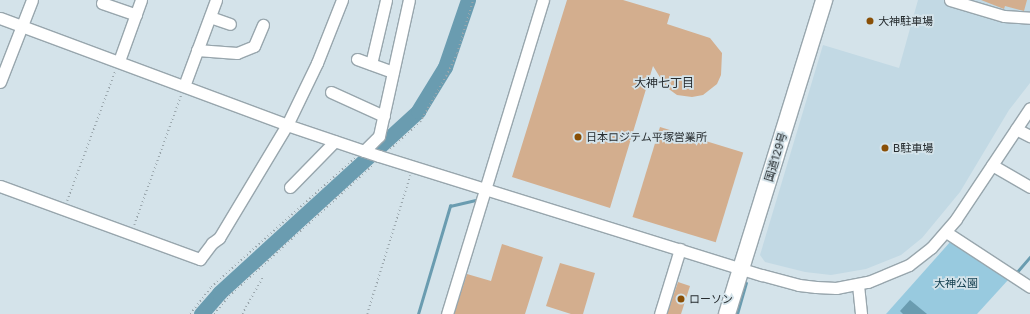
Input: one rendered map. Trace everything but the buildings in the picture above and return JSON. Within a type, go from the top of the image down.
[{"type":"highway","name":"国道129号","points":[[727,314],[737,267],[813,0]]},
{"type":"highway","name":"国道129号","points":[[717,314],[737,267],[824,0]]},
{"type":"street","points":[[0,82],[32,0]]},
{"type":"street","points":[[119,61],[141,0]]},
{"type":"street","points":[[184,86],[216,0]]},
{"type":"street","points":[[0,186],[200,259],[212,243],[219,238],[287,125],[317,64],[342,0]]},
{"type":"street","points":[[371,64],[386,0]]},
{"type":"street","points":[[365,151],[379,136],[409,0]]},
{"type":"street","points":[[447,314],[543,0]]},
{"type":"street","points":[[950,0],[1004,16],[1030,18]]},
{"type":"street","points":[[102,3],[136,15]]},
{"type":"street","points":[[210,16],[230,24]]},
{"type":"street","points":[[0,18],[119,61],[287,125],[413,167],[798,285],[836,288],[858,285],[889,275],[909,264],[946,232],[1030,108]]},
{"type":"street","points":[[197,50],[237,52],[254,46],[263,25]]},
{"type":"street","points":[[357,59],[393,72]]},
{"type":"street","points":[[331,92],[384,116]]},
{"type":"street","points":[[1016,129],[1030,136]]},
{"type":"street","points":[[290,187],[335,141]]},
{"type":"street","points":[[992,165],[1029,188]]},
{"type":"street","points":[[946,232],[1030,287]]},
{"type":"street","points":[[660,314],[680,249]]},
{"type":"street","points":[[858,285],[862,314]]},
{"type":"path","points":[[214,314],[229,296],[420,122],[457,53],[474,0]]},
{"type":"path","points":[[64,210],[119,61]]},
{"type":"path","points":[[130,234],[184,86]]},
{"type":"path","points":[[190,314],[212,286],[365,151]]},
{"type":"path","points":[[367,314],[413,167]]},
{"type":"path","points":[[242,314],[263,277]]},
{"type":"shaded area","name":"B駐車場","points":[[918,0],[1030,0],[1030,83],[1009,110],[960,192],[922,238],[901,255],[866,269],[831,275],[805,272],[765,262],[760,255],[823,45],[899,68]]},
{"type":"shaded area","points":[[910,300],[927,314],[903,314],[900,311]]},
{"type":"green space","name":"大神公園","points":[[951,241],[1008,280],[977,314],[886,314]]},
{"type":"waterway","points":[[201,314],[219,293],[418,111],[445,67],[468,0]]},
{"type":"waterway","points":[[418,314],[450,206],[476,200]]},
{"type":"waterway","points":[[1016,273],[1030,257]]},
{"type":"waterway","points":[[737,314],[746,283]]},
{"type":"place","name":"大神駐車場","points":[[870,21]]},
{"type":"place","name":"日本ロジテム平塚営業所","points":[[578,137]]},
{"type":"place","name":"B駐車場","points":[[885,148]]},
{"type":"place","name":"ローソン","points":[[681,299]]},
{"type":"district","name":"大神七丁目","points":[[664,83]]}]
